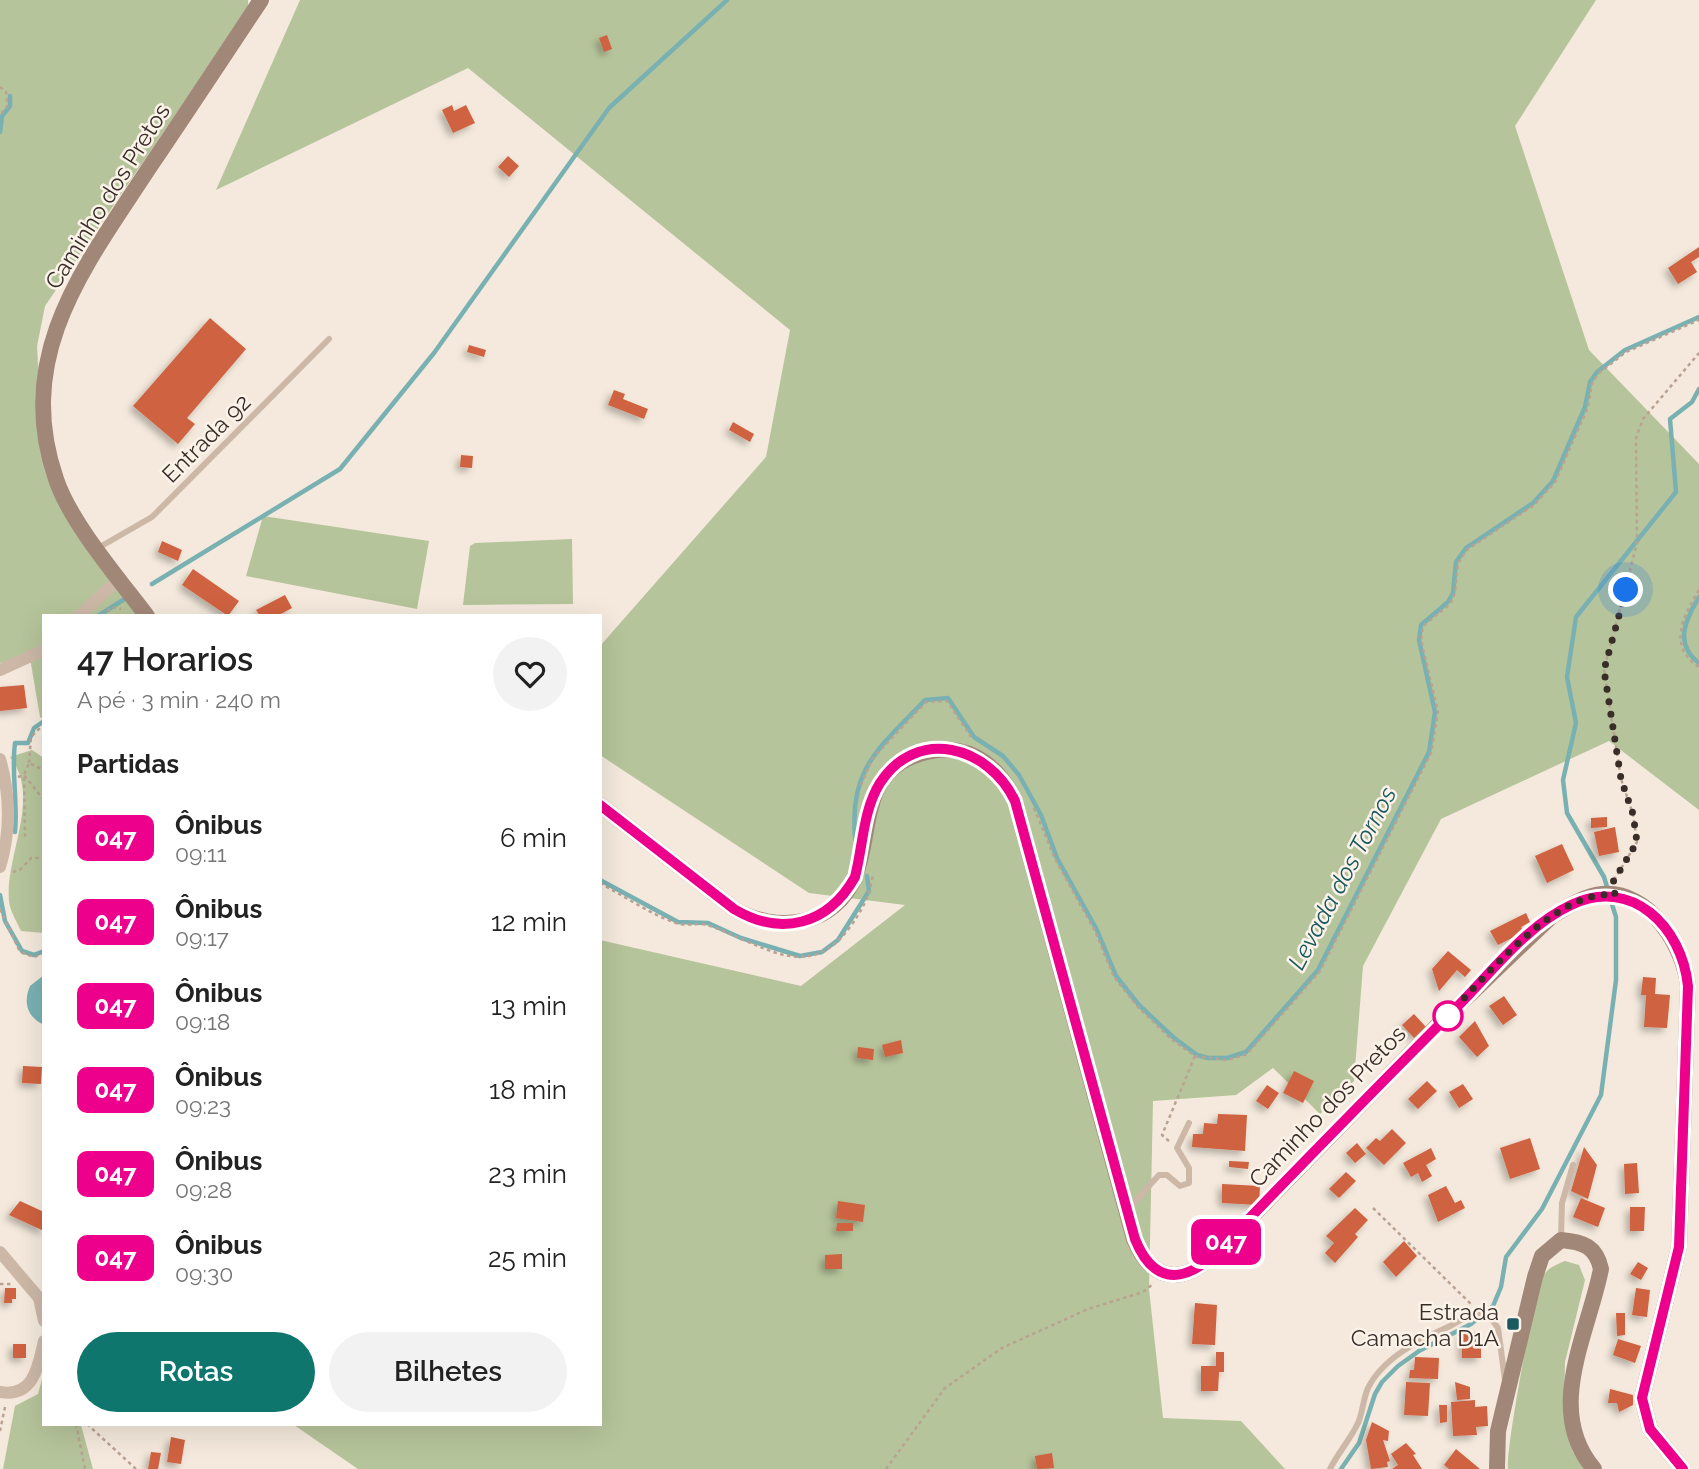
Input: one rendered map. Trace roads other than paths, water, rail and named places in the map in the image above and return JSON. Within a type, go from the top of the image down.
[{"type":"main road","name":"Caminho dos Pretos","points":[[144,612],[68,505],[52,468],[43,407],[44,377],[55,329],[83,269],[261,0]]},
{"type":"main road","points":[[602,807],[743,914],[771,925],[795,923],[828,909],[849,887],[855,877],[875,792],[897,765],[917,755],[940,749],[964,752],[985,761],[1006,781],[1015,801],[1127,1210]]},
{"type":"main road","name":"Caminho dos Pretos","points":[[1127,1210],[1140,1253],[1158,1270],[1181,1275],[1195,1272],[1533,931],[1572,905],[1609,895],[1644,908],[1657,920],[1679,950],[1687,975],[1679,1247],[1642,1398],[1646,1420],[1654,1438],[1683,1469]]},
{"type":"main road","points":[[1497,1469],[1498,1431],[1539,1265],[1548,1248],[1561,1240],[1588,1245],[1595,1252],[1601,1269],[1572,1378],[1569,1415],[1576,1444],[1594,1469]]},
{"type":"street","points":[[81,614],[120,578]]},
{"type":"street","points":[[0,670],[42,651]]},
{"type":"street","points":[[0,759],[7,781],[5,870]]},
{"type":"street","points":[[0,1252],[39,1298],[42,1312]]},
{"type":"street","points":[[4,1392],[31,1384],[42,1348]]},
{"type":"lane","name":"Entrada 92","points":[[97,549],[152,517],[329,339]]},
{"type":"lane","points":[[1127,1210],[1158,1175],[1167,1175],[1180,1186],[1189,1182],[1189,1168],[1177,1148],[1189,1123]]},
{"type":"lane","points":[[1561,1240],[1562,1203],[1573,1164]]},
{"type":"lane","points":[[1330,1469],[1350,1439],[1363,1413],[1367,1389],[1381,1369],[1405,1350],[1479,1313],[1488,1314],[1498,1328],[1508,1392]]},
{"type":"water","points":[[42,977],[42,1024],[28,1008],[30,986]]},
{"type":"waterway","points":[[152,584],[340,469],[434,353],[609,108],[727,0]]},
{"type":"waterway","name":"Levada dos Tornos","points":[[0,132],[2,116],[10,106],[10,96]]},
{"type":"waterway","name":"Levada dos Tornos","points":[[856,846],[856,798],[869,763],[925,700],[948,698],[974,737],[1003,756],[1019,775],[1041,815],[1057,858],[1097,930],[1116,976],[1139,1005],[1197,1055],[1227,1058],[1246,1052],[1318,970],[1429,752],[1435,712],[1419,640],[1421,625],[1448,602],[1453,593],[1456,562],[1466,548],[1533,503],[1553,481],[1585,407],[1590,382],[1597,372],[1625,350],[1699,317]]},
{"type":"waterway","points":[[1608,890],[1604,877],[1567,813],[1563,780],[1576,723],[1567,677],[1576,617],[1676,492],[1670,419],[1692,402],[1699,389]]},
{"type":"waterway","name":"Levada dos Tornos","points":[[1699,597],[1684,632],[1686,648],[1699,663]]},
{"type":"waterway","points":[[101,614],[126,598]]},
{"type":"waterway","points":[[15,832],[15,743],[28,743],[34,728],[42,722]]},
{"type":"waterway","name":"Levada dos Tornos","points":[[602,881],[678,922],[708,923],[741,938],[800,956],[822,952],[838,940],[869,891],[867,876]]},
{"type":"waterway","name":"Levada dos Tornos","points":[[0,895],[5,921],[22,951],[34,955],[42,952]]},
{"type":"waterway","points":[[1341,1469],[1359,1443],[1375,1394],[1382,1382],[1419,1351],[1471,1324],[1493,1306],[1501,1287],[1506,1257],[1542,1209],[1601,1095],[1616,980],[1616,917],[1610,898]]},
{"type":"place","name":"Estrada Camacha D1A","points":[[1513,1324]]}]
